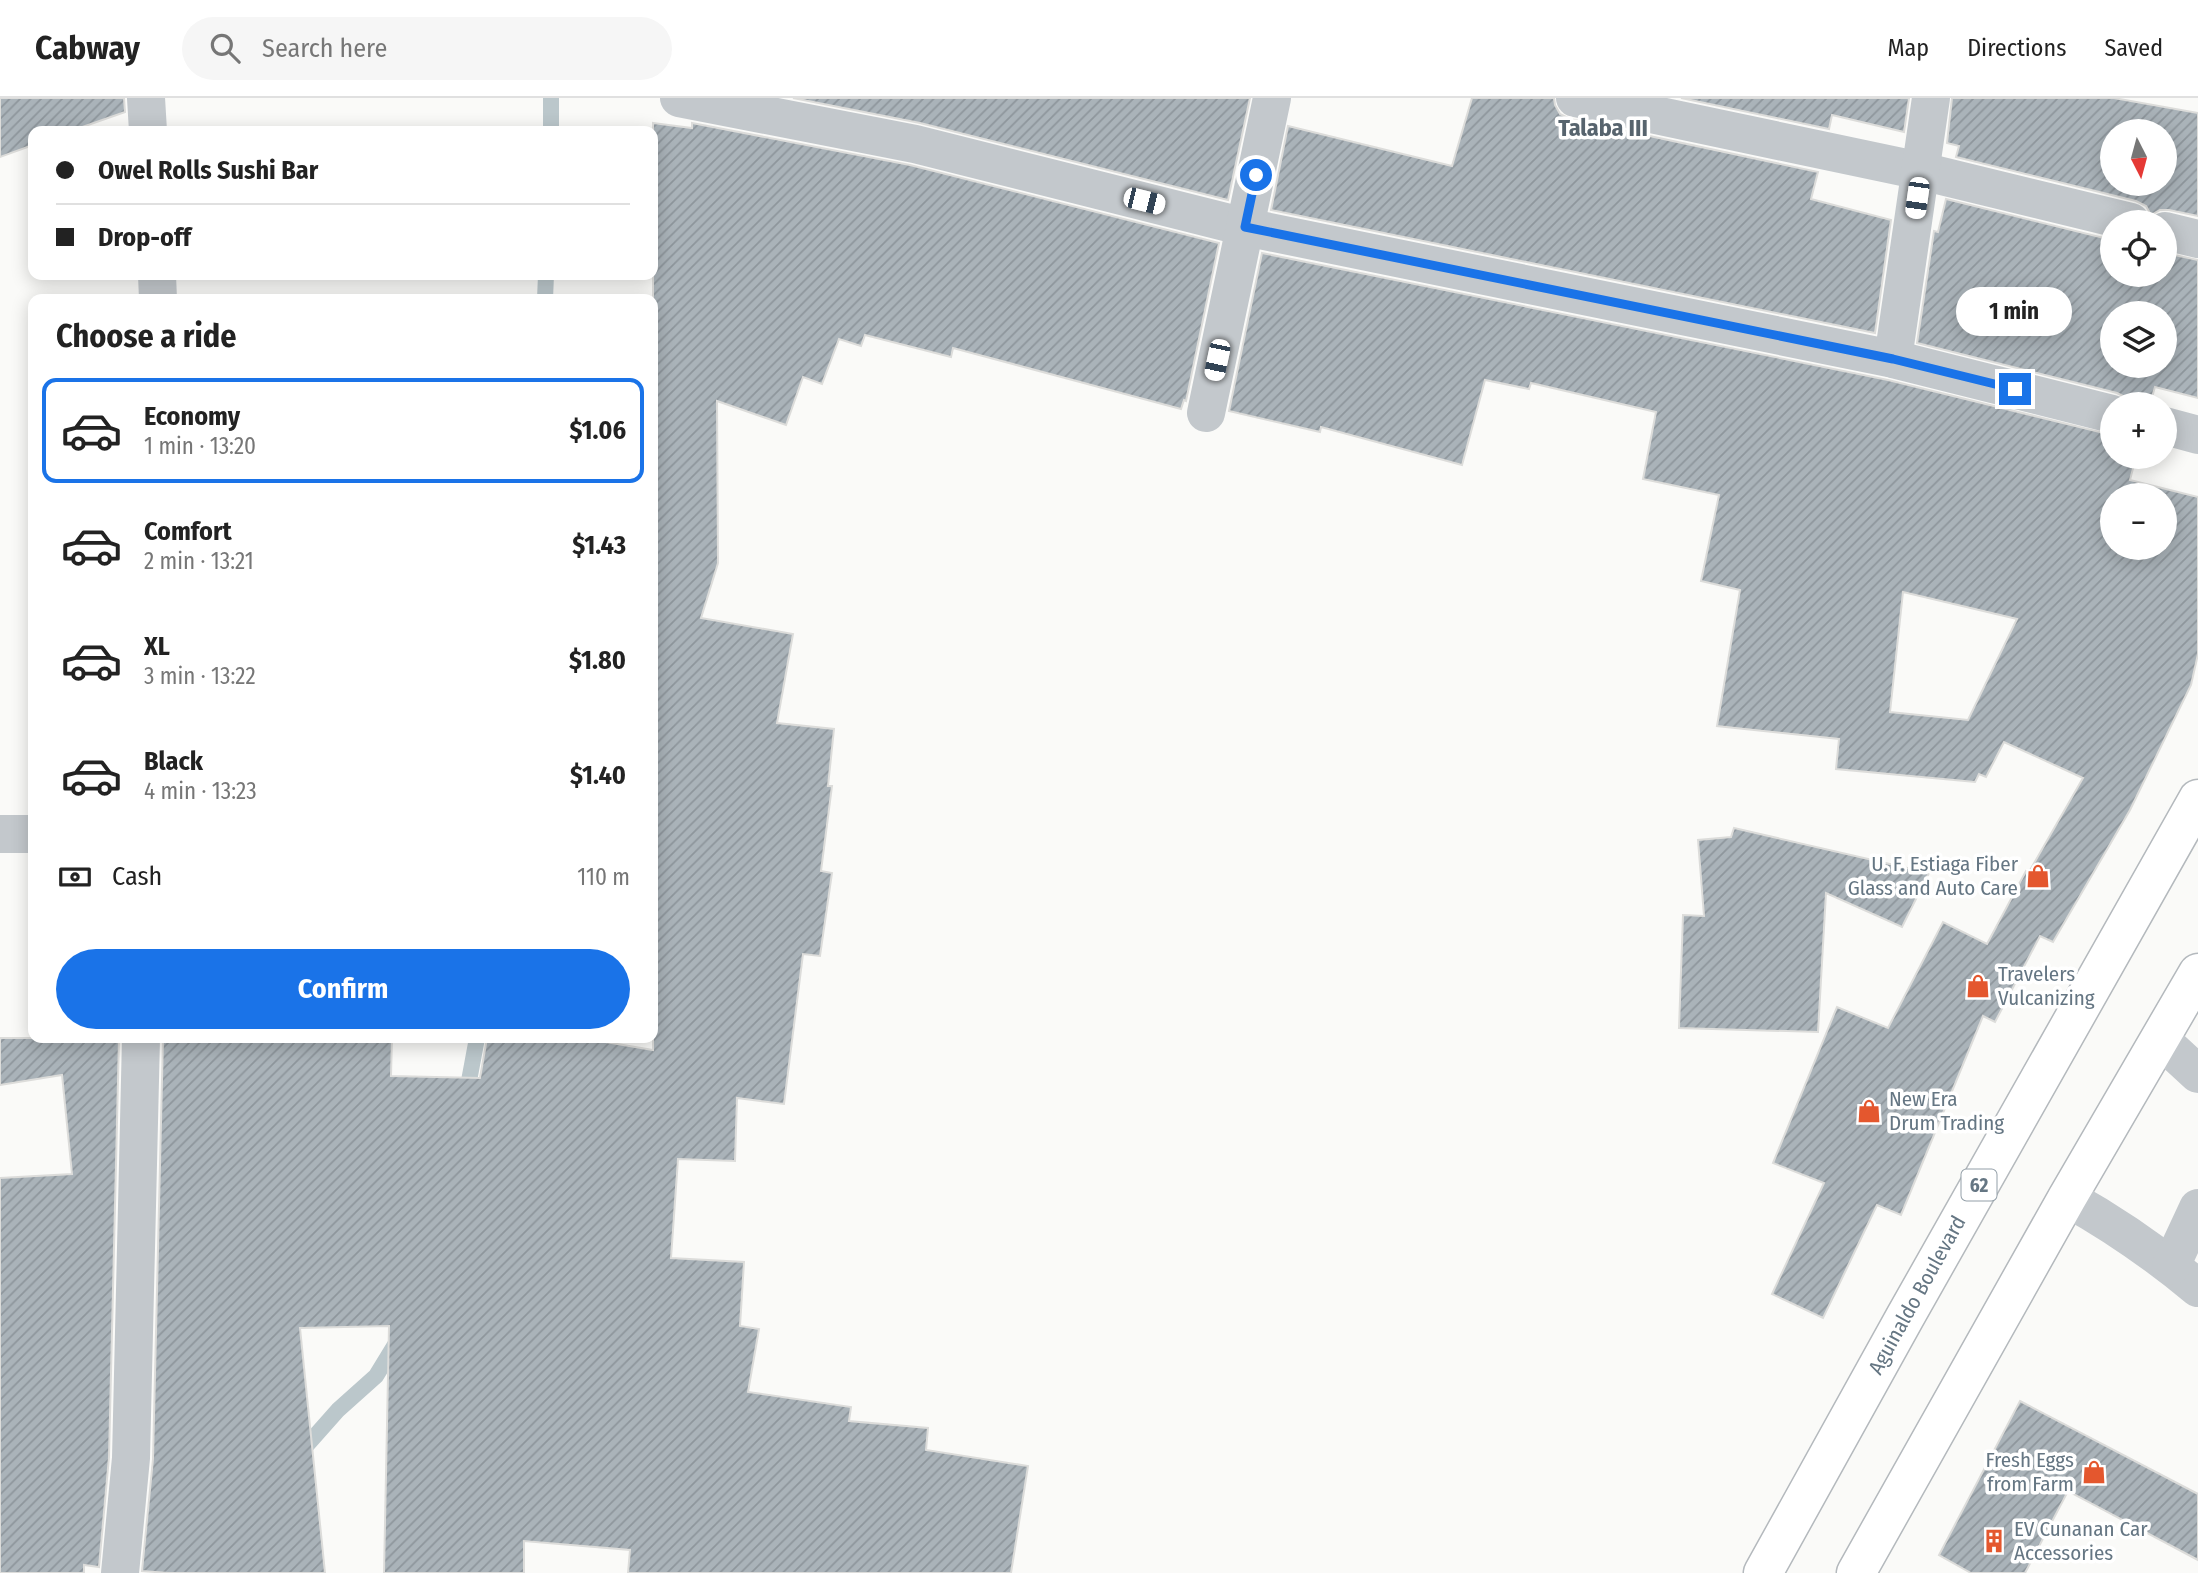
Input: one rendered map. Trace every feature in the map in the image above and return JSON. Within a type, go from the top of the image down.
[{"type":"highway","name":"Aguinaldo Boulevard","points":[[1763,1573],[2198,799]]},
{"type":"highway","points":[[1856,1573],[2067,1198],[2198,973]]},
{"type":"street","points":[[146,98],[148,126]]},
{"type":"street","points":[[679,98],[915,144],[1245,227],[1893,359],[2100,411]]},
{"type":"street","points":[[1206,413],[1272,98]]},
{"type":"street","points":[[1575,98],[1921,171],[2100,214]]},
{"type":"street","points":[[1893,359],[1931,98]]},
{"type":"street","points":[[2177,233],[2198,239]]},
{"type":"street","points":[[2177,429],[2198,435]]},
{"type":"street","points":[[0,834],[28,834]]},
{"type":"street","points":[[2160,1039],[2198,1074]]},
{"type":"street","points":[[120,1573],[131,1458],[141,1043]]},
{"type":"street","points":[[2067,1198],[2107,1221],[2185,1277],[2198,1208]]},
{"type":"building","points":[[0,98],[124,98],[125,112],[85,126],[28,126],[28,147],[0,157]]},
{"type":"building","points":[[793,98],[1250,98],[1228,200],[920,123]]},
{"type":"building","points":[[1472,98],[1554,98],[1560,114],[1570,119],[1818,172],[1811,199],[1891,220],[1875,333],[1271,210],[1288,126],[1452,166]]},
{"type":"building","points":[[1681,98],[1909,98],[1904,132],[1832,115],[1829,129]]},
{"type":"building","points":[[1952,98],[2114,98],[2198,113],[2198,216],[2177,210],[2148,210],[2136,201],[2116,196],[2177,196],[2177,119],[2100,119],[2100,192],[1956,157],[1959,146],[1947,143]]},
{"type":"building","points":[[653,123],[692,128],[692,123],[910,165],[1219,243],[1186,401],[1184,400],[1181,409],[953,348],[951,357],[865,335],[861,346],[839,339],[822,384],[803,377],[786,425],[717,401],[718,563],[701,618],[793,634],[777,723],[834,729],[828,786],[832,786],[821,871],[832,873],[820,956],[803,954],[784,1104],[737,1098],[735,1161],[678,1159],[671,1258],[744,1262],[740,1326],[759,1329],[748,1392],[851,1407],[849,1421],[928,1428],[926,1450],[1028,1466],[1011,1573],[628,1573],[630,1550],[524,1541],[524,1573],[384,1573],[389,1326],[300,1328],[325,1573],[142,1571],[153,1459],[163,1043],[392,1043],[391,1076],[480,1078],[486,1043],[612,1043],[653,1050],[653,1043],[658,1043],[658,294],[653,294],[653,280],[658,280],[658,126],[653,126]]},
{"type":"building","points":[[1946,199],[2100,237],[2100,287],[2177,287],[2177,256],[2198,260],[2198,398],[2155,387],[2154,392],[2113,392],[1917,343],[1934,231],[1938,232]]},
{"type":"building","points":[[1262,253],[1888,380],[2100,432],[2100,469],[2133,469],[2130,480],[2142,483],[2100,483],[2100,560],[2177,560],[2177,492],[2198,497],[2198,654],[2191,685],[2130,810],[2053,942],[2040,936],[1995,1022],[1983,1016],[1901,1215],[1877,1205],[1823,1318],[1772,1294],[1824,1183],[1773,1163],[1837,1007],[1888,1028],[1943,922],[1987,944],[2026,871],[2029,872],[2083,778],[2004,742],[1986,777],[1979,774],[1975,782],[1836,769],[1839,739],[1717,726],[1740,590],[1701,581],[1719,495],[1643,479],[1656,412],[1531,383],[1529,389],[1485,380],[1462,465],[1321,427],[1320,432],[1229,411]],"holes":[[[1903,592],[2017,619],[1968,720],[1890,712]]]},
{"type":"building","points":[[1734,828],[1929,873],[1902,927],[1826,893],[1818,1032],[1679,1028],[1683,915],[1704,916],[1698,840],[1731,837]]},
{"type":"building","points":[[0,1038],[28,1038],[28,1043],[119,1043],[109,1457],[99,1567],[84,1565],[84,1573],[0,1573],[0,1178],[72,1174],[62,1075],[0,1085]]},
{"type":"building","points":[[2020,1401],[2198,1494],[2198,1560],[2068,1491],[2025,1573],[1971,1573],[1939,1555]]},
{"type":"waterway","points":[[551,98],[551,126]]},
{"type":"waterway","points":[[545,294],[546,280]]},
{"type":"waterway","points":[[466,1097],[476,1043]]},
{"type":"waterway","points":[[299,1454],[338,1410],[376,1376],[398,1340]]},
{"type":"place","name":"U. F. Estiaga Fiber Glass and Auto Care","points":[[2038,876]]},
{"type":"place","name":"Travelers Vulcanizing","points":[[1978,986]]},
{"type":"place","name":"New Era Drum Trading","points":[[1869,1111]]},
{"type":"place","name":"Fresh Eggs from Farm","points":[[2094,1472]]},
{"type":"place","name":"EV Cunanan Car Accessories","points":[[1994,1541]]},
{"type":"district","name":"Talaba III","points":[[1603,128]]},
{"type":"route","points":[[1256,175],[1245,227],[1893,359],[2015,389]]}]
